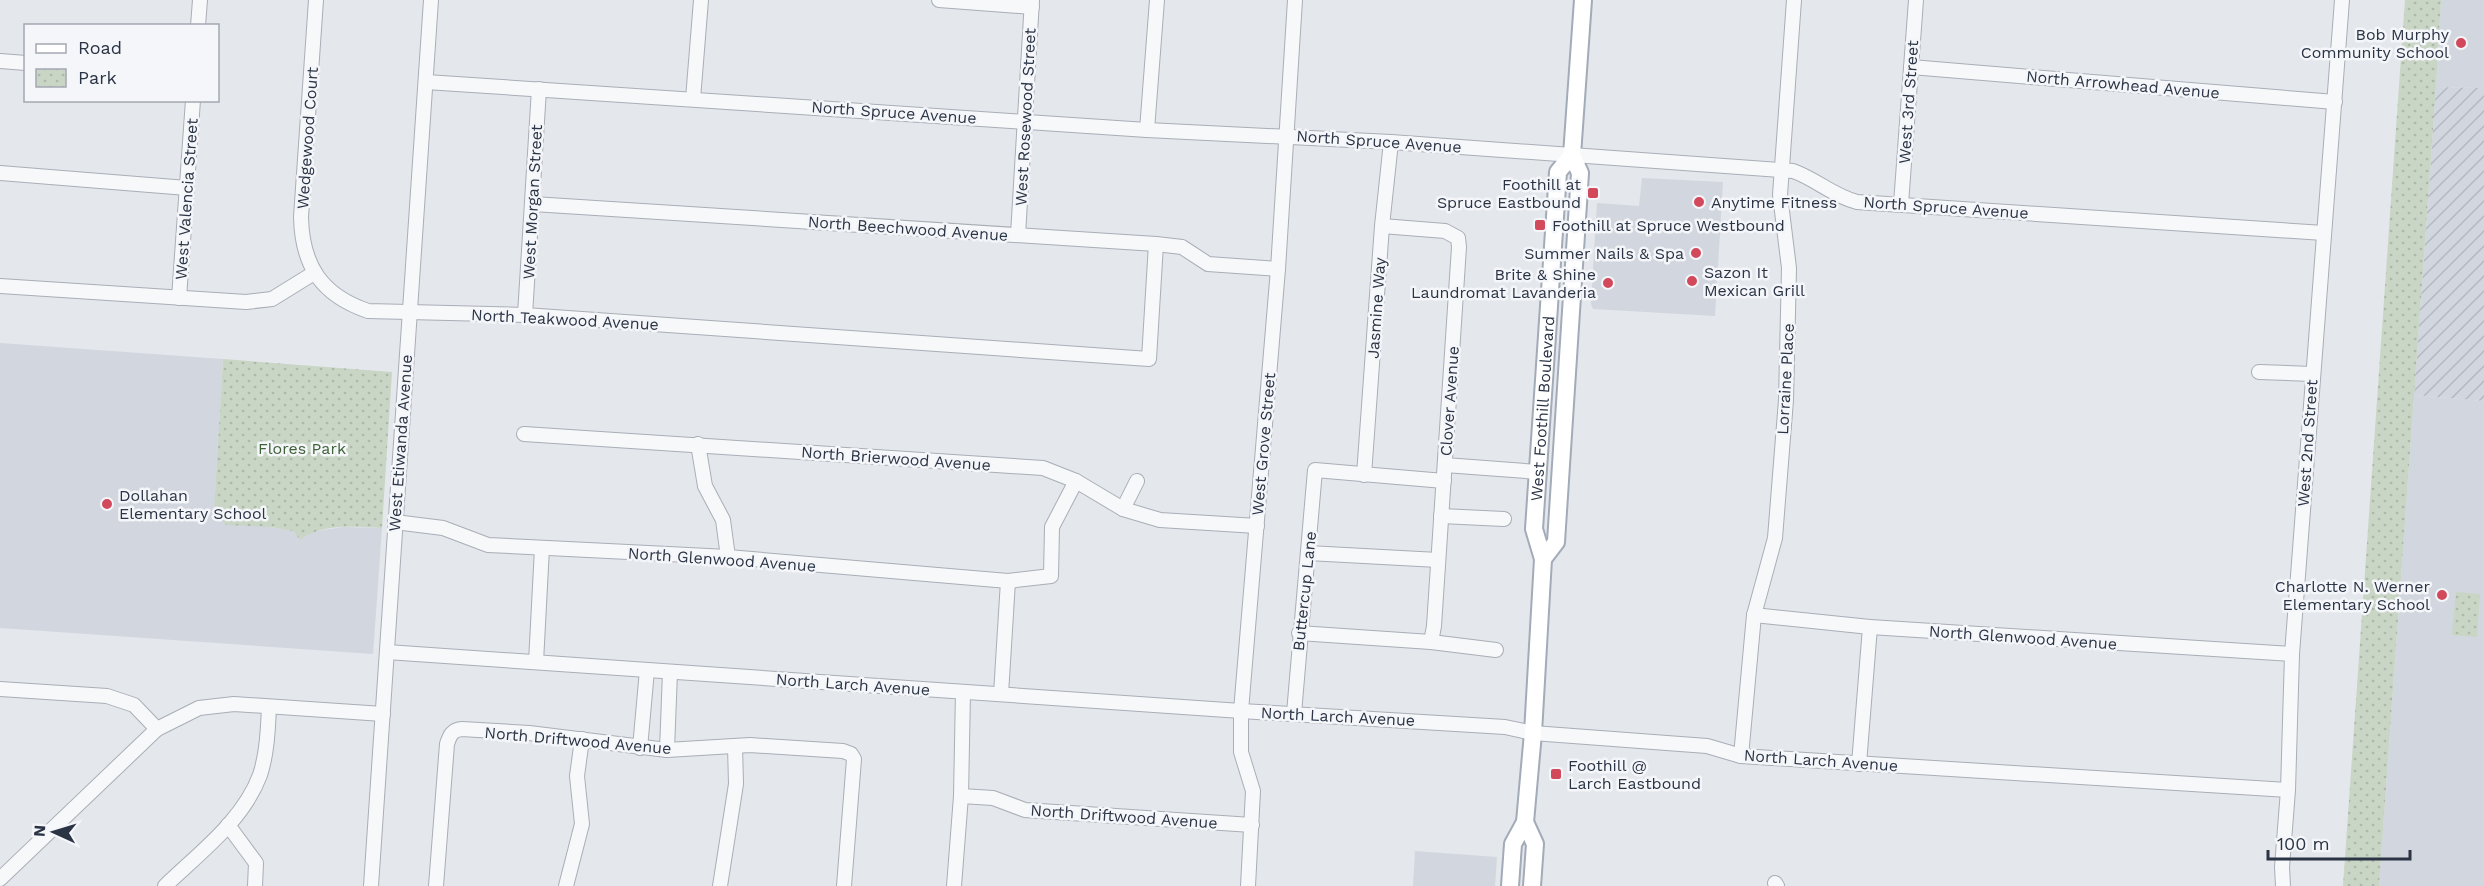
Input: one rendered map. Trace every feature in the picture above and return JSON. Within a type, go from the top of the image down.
[{"type":"main road","name":"West Foothill Boulevard","points":[[1543,559],[1556,542],[1580,173],[1572,155],[1583,0]]},
{"type":"main road","name":"West Foothill Boulevard","points":[[1510,886],[1513,844],[1525,822],[1533,734],[1543,559],[1534,529],[1558,172],[1572,155]]},
{"type":"main road","name":"West Foothill Boulevard","points":[[1525,822],[1535,844],[1532,886]]},
{"type":"main road","points":[[1512,864],[1522,869],[1522,886]]},
{"type":"street","points":[[198,24],[200,0]]},
{"type":"street","name":"Wedgewood Court","points":[[314,273],[301,240],[301,217],[316,0]]},
{"type":"street","name":"West Etiwanda Avenue","points":[[371,886],[431,0]]},
{"type":"street","points":[[693,99],[701,0]]},
{"type":"street","points":[[939,0],[1032,3]]},
{"type":"street","points":[[1147,130],[1157,0]]},
{"type":"street","name":"West Grove Street","points":[[1248,886],[1253,791],[1241,752],[1241,711],[1278,268],[1294,0]]},
{"type":"street","name":"Lorraine Place","points":[[1741,756],[1754,615],[1775,538],[1786,400],[1789,268],[1780,195],[1794,0]]},
{"type":"street","name":"West 3rd Street","points":[[1901,204],[1916,0]]},
{"type":"street","name":"West 2nd Street","points":[[2283,886],[2292,654],[2342,0]]},
{"type":"street","name":"West Rosewood Street","points":[[1018,235],[1032,3]]},
{"type":"street","points":[[0,61],[24,63]]},
{"type":"street","name":"North Arrowhead Avenue","points":[[1911,67],[2335,102]]},
{"type":"street","name":"North Spruce Avenue","points":[[426,82],[1024,120],[1147,130],[1286,135],[1783,170],[1804,175],[1845,199],[2324,234]]},
{"type":"street","name":"West Morgan Street","points":[[525,315],[539,89]]},
{"type":"street","name":"West Valencia Street","points":[[179,298],[193,102]]},
{"type":"street","name":"Jasmine Way","points":[[1364,475],[1382,226],[1391,142]]},
{"type":"street","points":[[0,173],[187,188]]},
{"type":"street","name":"North Beechwood Avenue","points":[[532,204],[1156,244],[1182,247],[1208,264],[1278,268]]},
{"type":"street","name":"Clover Avenue","points":[[1382,226],[1445,231],[1458,238],[1444,480],[1431,642]]},
{"type":"street","name":"North Teakwood Avenue","points":[[314,273],[325,287],[347,304],[368,311],[525,315],[1149,359],[1156,244]]},
{"type":"street","points":[[0,286],[246,302],[272,298],[314,273]]},
{"type":"street","points":[[2259,372],[2312,374]]},
{"type":"street","name":"North Brierwood Avenue","points":[[524,434],[1043,468],[1076,481],[1123,509],[1160,519],[1257,526]]},
{"type":"street","points":[[698,444],[705,486],[723,520],[728,557]]},
{"type":"street","points":[[1445,465],[1538,472]]},
{"type":"street","name":"Buttercup Lane","points":[[1294,713],[1299,633],[1303,621],[1315,470],[1364,475]]},
{"type":"street","points":[[1364,475],[1444,480]]},
{"type":"street","name":"North Glenwood Avenue","points":[[395,522],[443,528],[488,544],[728,557],[1008,581],[1051,576],[1052,526],[1076,481]]},
{"type":"street","points":[[1123,509],[1137,481]]},
{"type":"street","points":[[1441,516],[1504,519]]},
{"type":"street","points":[[536,662],[542,548]]},
{"type":"street","points":[[1308,554],[1438,560]]},
{"type":"street","points":[[1001,694],[1008,581]]},
{"type":"street","name":"North Glenwood Avenue","points":[[1754,615],[1870,627],[2292,654]]},
{"type":"street","points":[[1860,764],[1870,627]]},
{"type":"street","points":[[1299,633],[1431,642],[1496,650]]},
{"type":"street","name":"North Larch Avenue","points":[[387,652],[1241,711],[1505,726],[1533,734],[1707,746],[1741,756],[2288,790]]},
{"type":"street","points":[[640,748],[647,670]]},
{"type":"street","points":[[667,750],[670,672]]},
{"type":"street","points":[[0,689],[107,696],[134,705],[157,729]]},
{"type":"street","points":[[954,886],[961,796],[963,692]]},
{"type":"street","points":[[0,879],[157,729],[199,708],[234,704],[382,714]]},
{"type":"street","points":[[165,886],[228,825],[248,802],[260,774],[267,744],[269,707]]},
{"type":"street","name":"North Driftwood Avenue","points":[[436,886],[447,744],[450,735],[455,730],[462,729],[529,733],[667,750],[735,746],[843,751],[851,754],[854,759],[844,886]]},
{"type":"street","points":[[566,886],[582,824],[577,776],[582,739]]},
{"type":"street","points":[[720,886],[736,784],[735,746]]},
{"type":"street","name":"North Driftwood Avenue","points":[[961,796],[993,798],[1025,810],[1252,825]]},
{"type":"street","points":[[228,825],[256,863],[255,886]]},
{"type":"shaded area","name":"Bob Murphy Community School","points":[[2441,0],[2484,0],[2484,88],[2436,87]]},
{"type":"shaded area","points":[[2436,87],[2484,88],[2484,401],[2414,395]]},
{"type":"shaded area","points":[[1642,178],[1723,182],[1715,316],[1593,309],[1591,304],[1597,203],[1639,206]]},
{"type":"shaded area","name":"Dollahan Elementary School","points":[[0,343],[223,359],[214,511],[293,531],[300,540],[310,532],[343,527],[382,528],[373,654],[0,628]]},
{"type":"shaded area","name":"Charlotte N. Werner Elementary School","points":[[2414,395],[2484,401],[2484,886],[2379,886]]},
{"type":"shaded area","points":[[1415,851],[1497,857],[1495,886],[1413,886]]},
{"type":"green space","points":[[2405,0],[2441,0],[2436,87],[2379,886],[2343,886]]},
{"type":"green space","name":"Flores Park","points":[[223,359],[392,372],[382,528],[328,528],[300,540],[293,531],[271,527],[226,525],[214,510]]},
{"type":"green space","points":[[2456,592],[2480,594],[2477,637],[2452,635]]},
{"type":"place","name":"Bob Murphy Community School","points":[[2461,43]]},
{"type":"place","name":"Foothill at Spruce Eastbound","points":[[1593,193]]},
{"type":"place","name":"Anytime Fitness","points":[[1699,202]]},
{"type":"place","name":"Foothill at Spruce Westbound","points":[[1540,225]]},
{"type":"place","name":"Summer Nails & Spa","points":[[1696,253]]},
{"type":"place","name":"Sazon It Mexican Grill","points":[[1692,281]]},
{"type":"place","name":"Brite & Shine Laundromat Lavanderia","points":[[1608,283]]},
{"type":"place","name":"Dollahan Elementary School","points":[[107,504]]},
{"type":"place","name":"Charlotte N. Werner Elementary School","points":[[2442,595]]},
{"type":"place","name":"Foothill @ Larch Eastbound","points":[[1556,774]]}]
